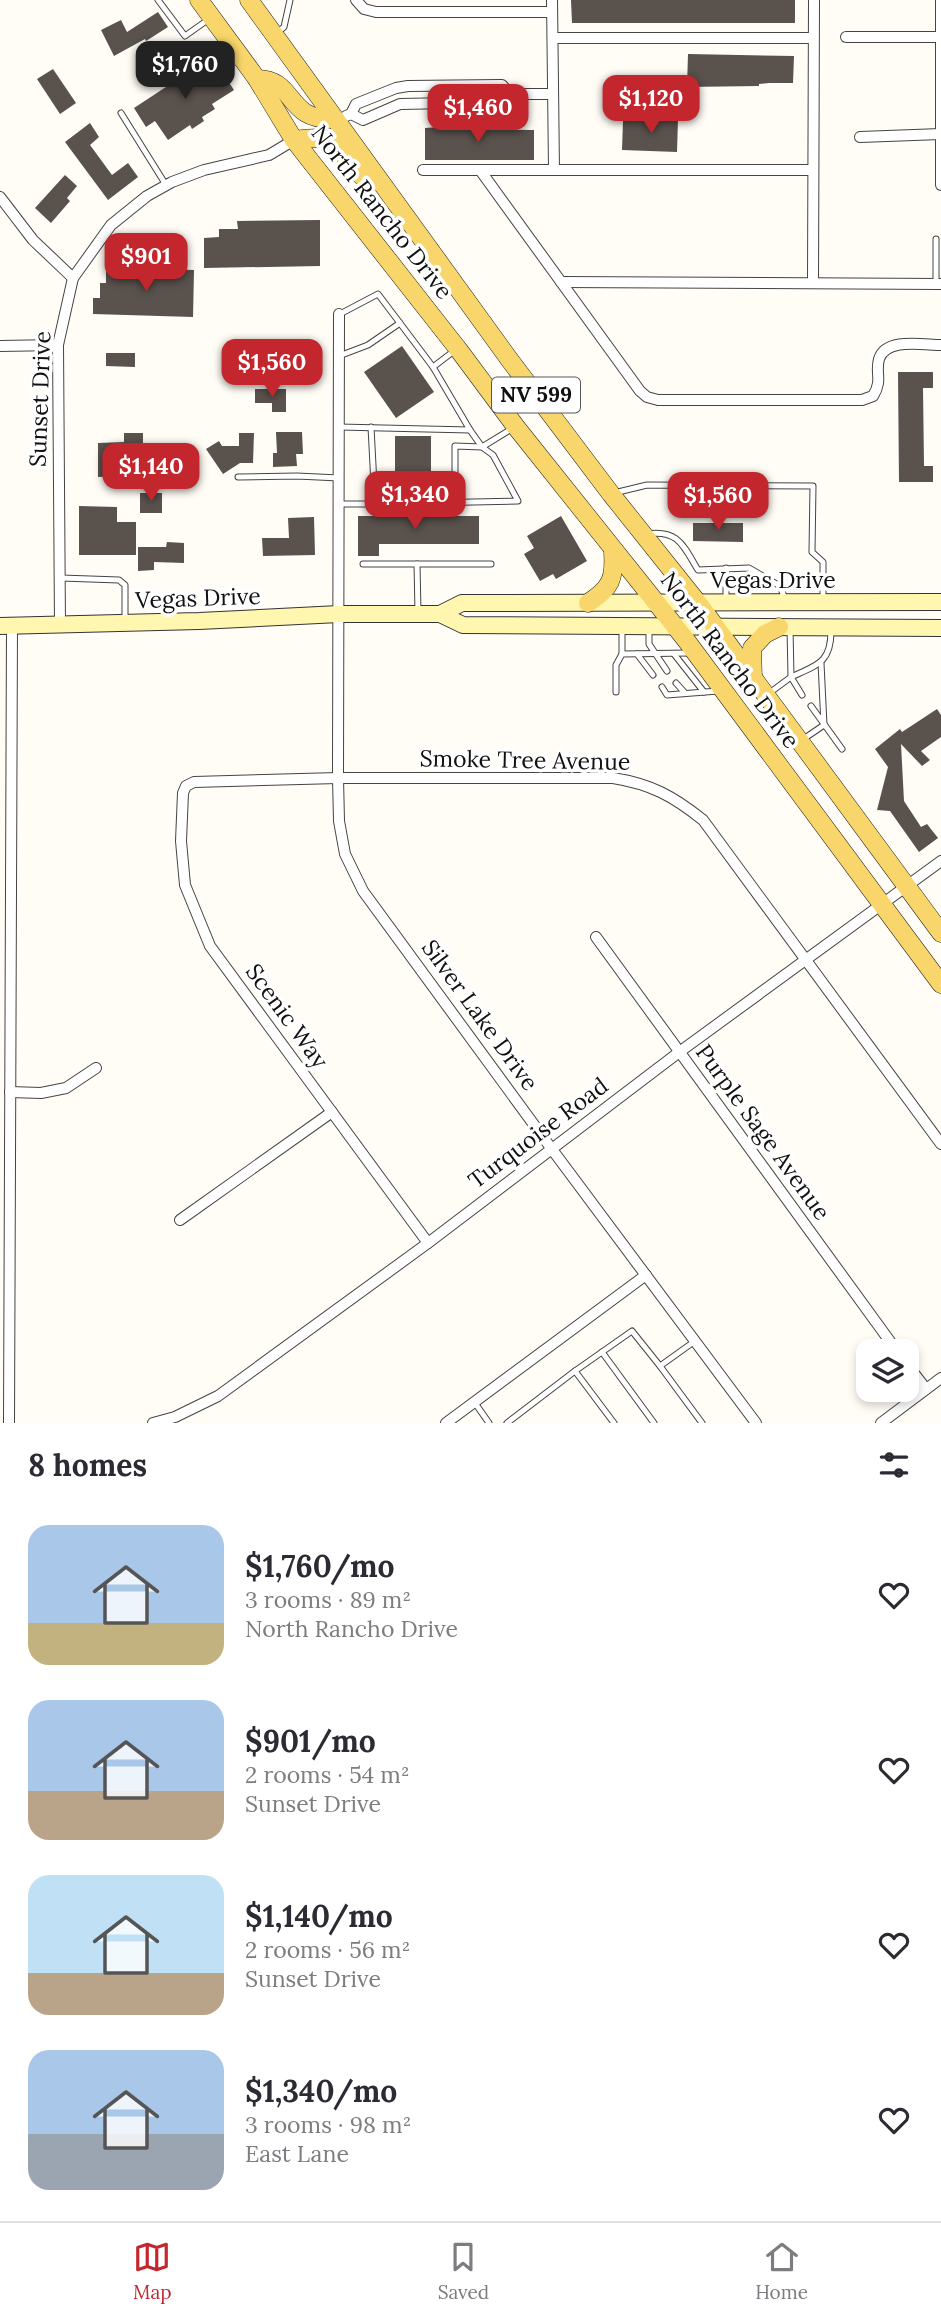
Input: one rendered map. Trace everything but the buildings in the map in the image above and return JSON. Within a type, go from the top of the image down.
[{"type":"main road","name":"North Rancho Drive","points":[[199,0],[257,79],[294,141],[613,551],[696,653],[941,984]]},
{"type":"main road","name":"North Rancho Drive","points":[[249,0],[274,36],[343,117],[380,182],[611,494],[716,627],[941,933]]},
{"type":"main road","points":[[257,79],[272,80],[281,86],[302,113],[308,116],[319,120],[343,117]]},
{"type":"main road","points":[[294,141],[326,139],[337,147],[359,175],[380,182]]},
{"type":"main road","points":[[588,603],[606,590],[611,582],[613,551]]},
{"type":"main road","name":"Vegas Drive","points":[[6,626],[125,624],[339,614],[440,614],[463,603],[941,602]]},
{"type":"main road","name":"Vegas Drive","points":[[440,614],[463,625],[941,628]]},
{"type":"main road","points":[[753,678],[752,648],[765,634],[785,627]]},
{"type":"street","points":[[813,282],[814,0]]},
{"type":"street","points":[[941,0],[941,185]]},
{"type":"street","points":[[360,4],[376,12],[552,6],[554,170]]},
{"type":"street","points":[[846,37],[941,37]]},
{"type":"street","points":[[553,38],[813,38]]},
{"type":"street","points":[[343,117],[355,104],[396,88],[502,85],[510,94],[553,94]]},
{"type":"street","points":[[343,117],[363,120],[400,104],[503,103],[510,94]]},
{"type":"street","points":[[860,137],[941,134]]},
{"type":"street","name":"Sunset Drive","points":[[60,625],[58,345],[72,278],[111,225],[147,195],[204,170],[269,155],[294,141]]},
{"type":"street","points":[[423,170],[813,170]]},
{"type":"street","points":[[480,170],[647,397],[657,400],[862,400],[873,396],[879,387],[879,359],[886,349],[898,345],[941,345]]},
{"type":"street","points":[[0,197],[33,240],[72,278]]},
{"type":"street","points":[[561,282],[939,284]]},
{"type":"street","name":"Silver Lake Drive","points":[[339,314],[338,778],[339,821],[345,854],[363,891],[756,1423]]},
{"type":"street","points":[[0,346],[58,345]]},
{"type":"street","points":[[6,626],[10,1092],[9,1423]]},
{"type":"street","name":"Smoke Tree Avenue","points":[[186,786],[194,782],[338,778],[613,778],[648,785],[684,804],[702,820],[941,1144]]},
{"type":"street","name":"Scenic Way","points":[[186,786],[183,793],[181,841],[186,885],[210,946],[428,1243]]},
{"type":"street","name":"Turquoise Road","points":[[153,1423],[175,1417],[218,1396],[428,1243],[678,1053],[941,861]]},
{"type":"street","name":"Purple Sage Avenue","points":[[596,937],[888,1339]]},
{"type":"street","points":[[10,1092],[41,1093],[66,1088],[96,1068]]},
{"type":"street","points":[[180,1220],[332,1112]]},
{"type":"street","points":[[446,1423],[646,1275]]},
{"type":"street","points":[[881,1423],[941,1378]]},
{"type":"street","points":[[919,1380],[926,1389]]},
{"type":"lane","points":[[158,0],[186,36],[212,17]]},
{"type":"lane","points":[[274,36],[284,27],[290,0]]},
{"type":"lane","points":[[479,85],[480,103]]},
{"type":"lane","points":[[121,113],[166,185]]},
{"type":"lane","points":[[936,239],[939,284]]},
{"type":"lane","points":[[339,314],[378,294],[433,367],[482,447],[493,455],[518,501],[339,504]]},
{"type":"lane","points":[[339,356],[368,345],[400,323]]},
{"type":"lane","points":[[433,367],[458,349]]},
{"type":"lane","points":[[455,503],[455,446],[482,447],[516,426]]},
{"type":"lane","points":[[339,427],[470,430]]},
{"type":"lane","points":[[371,427],[375,504]]},
{"type":"lane","points":[[238,477],[339,478]]},
{"type":"lane","points":[[611,494],[647,485],[813,486],[812,552],[823,562],[822,603]]},
{"type":"lane","points":[[643,534],[662,532],[675,536],[698,570]]},
{"type":"lane","points":[[363,564],[491,564]]},
{"type":"lane","points":[[417,564],[418,614]]},
{"type":"lane","points":[[726,568],[726,603]]},
{"type":"lane","points":[[681,582],[698,570],[749,568],[780,586],[786,603]]},
{"type":"lane","points":[[60,578],[119,580],[125,585],[125,624]]},
{"type":"lane","points":[[616,692],[616,665],[622,654],[622,626]]},
{"type":"lane","points":[[649,626],[649,644],[667,671]]},
{"type":"lane","points":[[785,627],[791,677],[802,695]]},
{"type":"lane","points":[[765,696],[791,677],[821,663],[831,647],[831,628]]},
{"type":"lane","points":[[622,654],[696,653]]},
{"type":"lane","points":[[637,654],[653,676]]},
{"type":"lane","points":[[674,654],[704,692]]},
{"type":"lane","points":[[821,663],[824,725]]},
{"type":"lane","points":[[676,683],[685,693]]},
{"type":"lane","points":[[662,687],[667,695],[723,691]]},
{"type":"lane","points":[[811,706],[842,749]]},
{"type":"lane","points":[[800,742],[824,725]]},
{"type":"lane","points":[[507,1423],[632,1331],[702,1423]]},
{"type":"lane","points":[[660,1366],[695,1341]]},
{"type":"lane","points":[[602,1352],[654,1423]]},
{"type":"lane","points":[[575,1371],[614,1423]]},
{"type":"lane","points":[[474,1402],[489,1423]]}]
